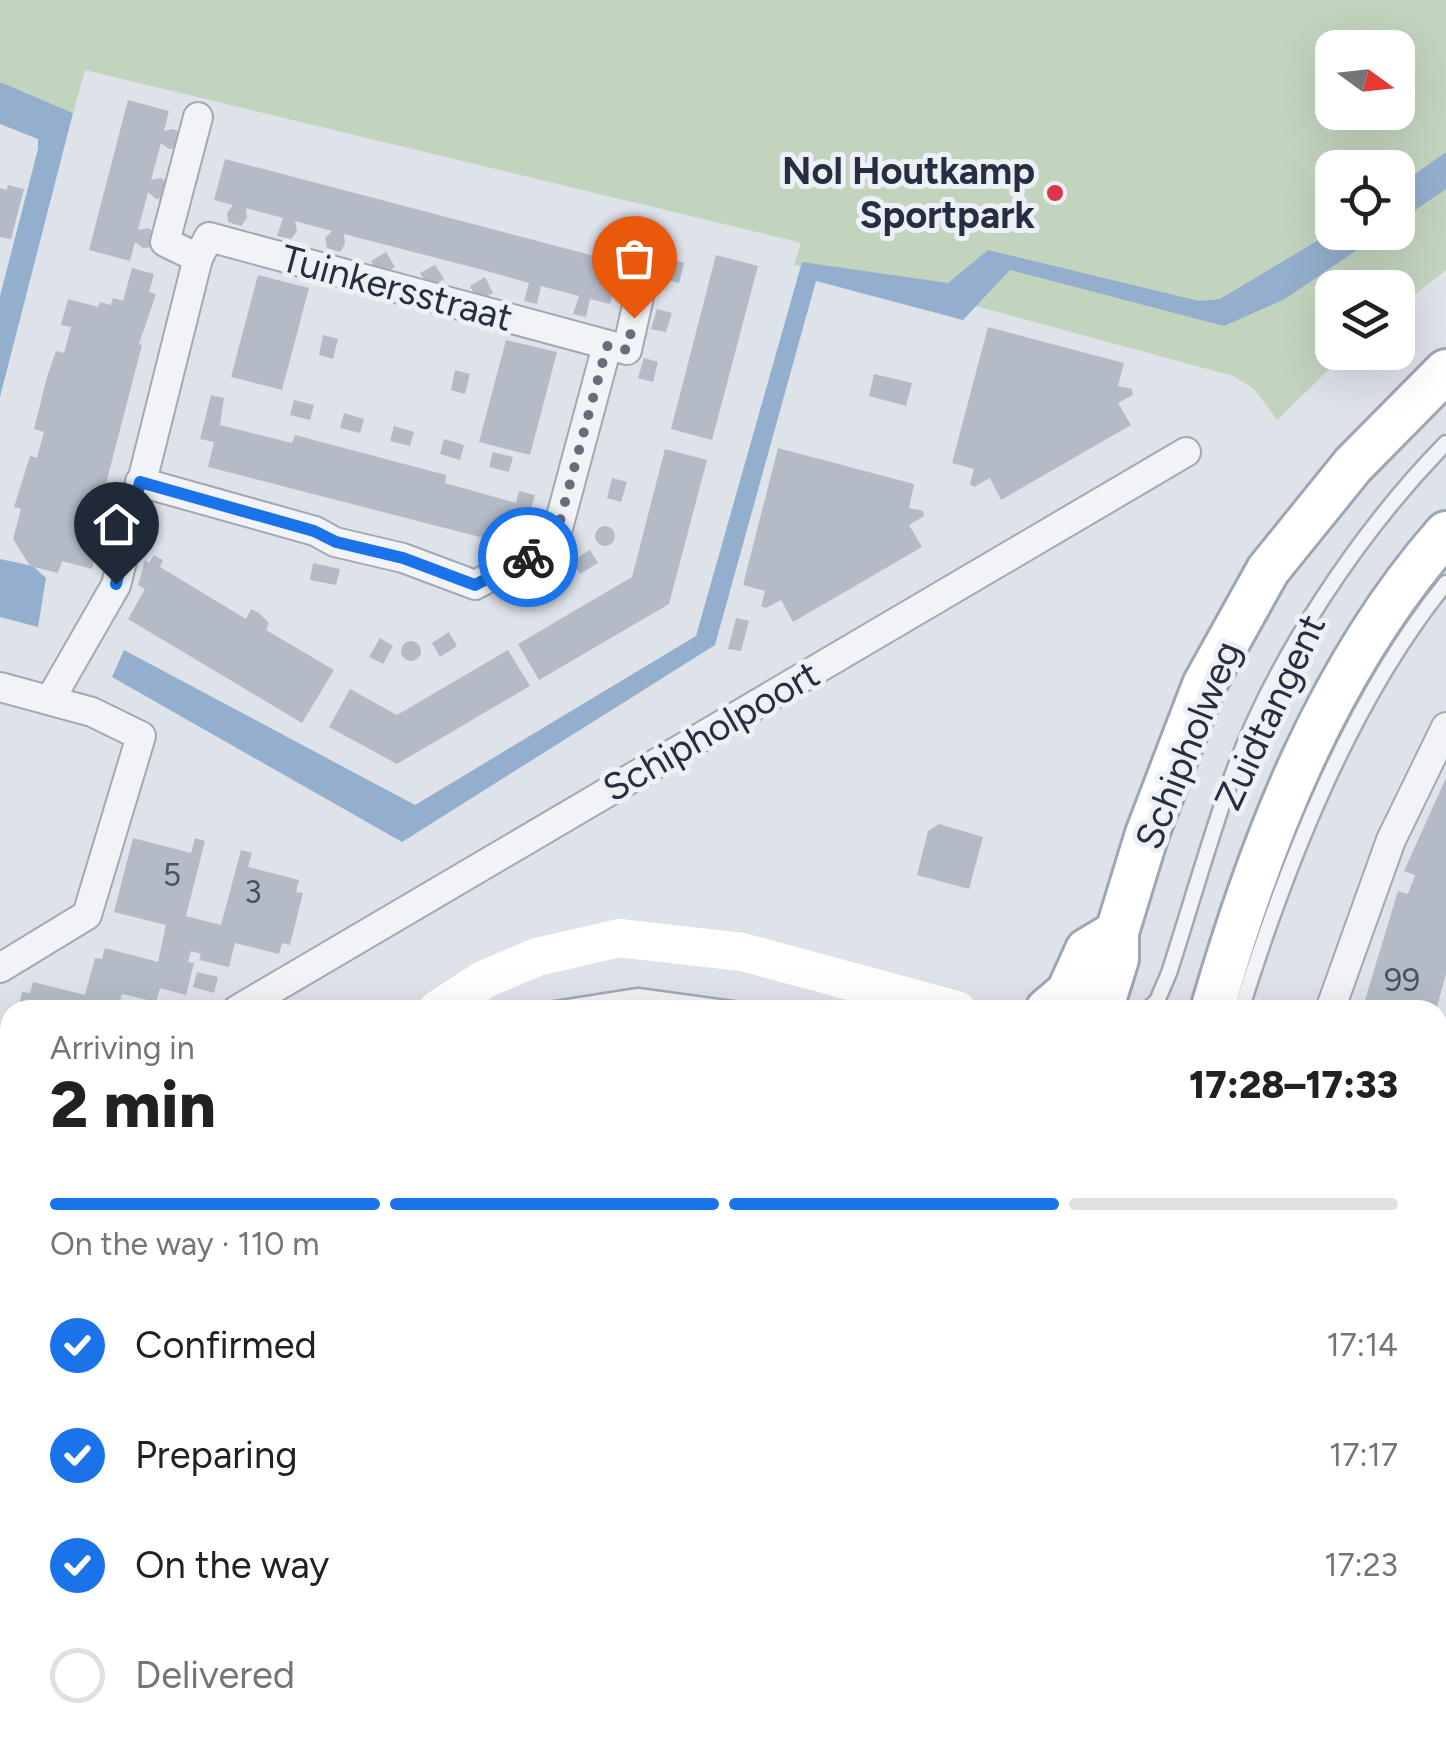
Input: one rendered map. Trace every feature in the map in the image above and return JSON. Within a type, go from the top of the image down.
[{"type":"main road","name":"Schipholweg","points":[[1104,1000],[1117,959],[1118,932],[1182,738],[1204,685],[1268,570],[1353,466],[1446,372]]},
{"type":"main road","points":[[1216,1000],[1297,772],[1386,612],[1446,533]]},
{"type":"main road","points":[[1059,1000],[1068,992],[1087,950],[1118,932]]},
{"type":"main road","points":[[453,1000],[484,980],[537,957],[619,938],[742,952],[920,1000]]},
{"type":"street","points":[[50,700],[116,584],[198,258],[165,242],[198,117]]},
{"type":"street","name":"Tuinkersstraat","points":[[198,258],[210,237],[607,346]]},
{"type":"street","points":[[140,482],[314,531],[336,542],[403,558],[475,585],[554,543],[607,346],[627,350],[650,253]]},
{"type":"street","name":"Schipholpoort","points":[[254,1000],[1186,452]]},
{"type":"street","points":[[0,687],[92,712],[141,736],[87,914],[0,968]]},
{"type":"street","points":[[1334,1000],[1391,840],[1446,727]]},
{"type":"lane","name":"Zuidtangent","points":[[1153,1000],[1169,974],[1233,774],[1278,678],[1336,578],[1410,480],[1446,443]]},
{"type":"lane","points":[[1245,1000],[1296,855],[1365,708],[1416,620],[1446,583]]},
{"type":"lane","points":[[613,1000],[638,996],[667,1000]]},
{"type":"green space","name":"Nol Houtkamp Sportpark","points":[[0,0],[1446,0],[1446,270],[1415,295],[1415,270],[1315,270],[1315,370],[1328,370],[1277,420],[1254,389],[1233,376],[931,294],[794,265],[801,244],[794,241],[85,70],[73,113],[0,82]]},
{"type":"water","points":[[0,82],[73,113],[0,397],[0,296],[38,139],[0,124]]},
{"type":"water","points":[[1446,152],[1446,189],[1415,210],[1415,174]]},
{"type":"water","points":[[1315,242],[1315,250],[1357,250],[1328,270],[1315,270],[1315,279],[1285,299],[1224,326],[1010,270],[963,320],[816,281],[715,645],[402,842],[112,677],[124,650],[415,805],[696,636],[802,262],[948,283],[988,250],[1199,301],[1220,299]]},
{"type":"water","points":[[0,559],[33,566],[46,578],[38,627],[0,617]]},
{"type":"building","points":[[128,100],[169,111],[164,131],[174,129],[183,135],[178,148],[169,149],[161,143],[151,180],[161,178],[169,184],[166,197],[156,199],[148,192],[138,230],[148,228],[156,234],[152,247],[143,248],[135,242],[130,261],[89,250]]},
{"type":"building","points":[[225,159],[621,263],[610,304],[590,299],[586,317],[573,314],[579,296],[541,286],[537,304],[524,301],[529,283],[487,271],[344,234],[345,244],[340,252],[327,248],[325,238],[332,231],[295,221],[297,231],[291,239],[277,236],[283,218],[246,208],[247,218],[241,226],[228,222],[227,213],[233,205],[214,200]]},
{"type":"building","points":[[8,185],[24,189],[11,239],[0,237],[0,188],[7,190]]},
{"type":"building","points":[[386,252],[395,267],[380,276],[371,261]]},
{"type":"building","points":[[716,255],[758,266],[712,440],[671,429]]},
{"type":"building","points":[[670,259],[684,263],[679,283],[664,279]]},
{"type":"building","points":[[435,265],[444,279],[429,288],[420,273]]},
{"type":"building","points":[[132,268],[154,274],[149,292],[156,294],[139,344],[142,345],[101,503],[98,502],[94,514],[106,517],[92,569],[62,561],[58,573],[30,566],[13,539],[21,509],[14,507],[30,456],[37,458],[44,432],[34,429],[56,351],[64,353],[71,327],[61,325],[68,299],[98,307],[100,302],[111,305],[113,298],[123,301]]},
{"type":"building","points":[[258,275],[309,288],[282,390],[231,377]]},
{"type":"building","points":[[485,277],[493,293],[478,301],[470,286]]},
{"type":"building","points":[[657,309],[672,313],[666,332],[651,329]]},
{"type":"building","points":[[988,327],[1124,363],[1118,386],[1132,389],[1133,395],[1118,403],[1131,425],[1001,500],[990,478],[974,487],[970,484],[974,469],[952,463]]},
{"type":"building","points":[[323,335],[338,339],[333,359],[319,355]]},
{"type":"building","points":[[506,340],[557,352],[530,455],[479,442]]},
{"type":"building","points":[[644,358],[658,362],[653,382],[638,378]]},
{"type":"building","points":[[455,370],[470,374],[465,394],[451,390]]},
{"type":"building","points":[[874,374],[912,383],[906,406],[869,396]]},
{"type":"building","points":[[211,395],[224,398],[220,425],[292,443],[295,435],[446,475],[445,483],[516,503],[519,491],[535,495],[527,523],[514,521],[507,544],[208,467],[214,442],[200,439]]},
{"type":"building","points":[[294,400],[314,405],[310,420],[290,415]]},
{"type":"building","points":[[344,413],[364,419],[360,433],[340,428]]},
{"type":"building","points":[[394,426],[414,432],[410,446],[390,441]]},
{"type":"building","points":[[444,439],[464,445],[460,460],[440,454]]},
{"type":"building","points":[[778,448],[914,484],[909,508],[923,511],[924,516],[909,525],[922,547],[793,622],[781,600],[766,608],[761,606],[765,591],[743,585]]},
{"type":"building","points":[[665,449],[707,460],[669,604],[539,680],[518,644],[632,577]]},
{"type":"building","points":[[493,452],[513,457],[509,472],[489,467]]},
{"type":"building","points":[[612,478],[627,482],[621,502],[607,498]]},
{"type":"building","points":[[605,526],[615,536],[605,546],[595,536]]},
{"type":"building","points":[[590,550],[598,563],[580,574],[572,561]]},
{"type":"building","points":[[154,555],[163,560],[160,567],[246,619],[251,609],[259,613],[269,623],[266,630],[334,670],[302,723],[128,619],[145,589],[138,585],[145,560],[149,563]]},
{"type":"building","points":[[313,563],[340,569],[336,585],[310,580]]},
{"type":"building","points":[[549,574],[557,588],[539,598],[531,585]]},
{"type":"building","points":[[736,618],[749,621],[741,651],[728,649]]},
{"type":"building","points":[[449,632],[457,646],[440,657],[432,643]]},
{"type":"building","points":[[380,638],[393,646],[383,664],[369,657]]},
{"type":"building","points":[[411,641],[421,651],[411,661],[401,651]]},
{"type":"building","points":[[508,650],[530,686],[397,764],[329,727],[350,689],[397,715]]},
{"type":"building","points":[[1446,778],[1446,974],[1439,1000],[1365,1000],[1398,891],[1408,894],[1415,875],[1404,871]]},
{"type":"building","points":[[939,824],[983,837],[969,889],[917,875],[928,831]]},
{"type":"building","points":[[133,838],[191,853],[195,838],[205,841],[186,916],[221,925],[241,850],[252,853],[248,867],[299,880],[296,892],[303,893],[290,945],[282,943],[279,954],[235,943],[229,967],[199,960],[201,954],[191,951],[188,962],[194,963],[186,995],[160,988],[157,1000],[122,994],[120,1000],[20,1000],[22,992],[30,993],[33,982],[85,995],[95,958],[102,959],[105,948],[158,962],[166,925],[114,912]]},
{"type":"building","points":[[197,972],[218,977],[214,993],[193,987]]},
{"type":"way so far","points":[[528,557],[554,543],[607,346],[627,350],[634,318]]},
{"type":"place","name":"Nol Houtkamp Sportpark","points":[[1055,193]]},
{"type":"route","points":[[116,584],[140,482],[314,531],[336,542],[403,558],[475,585],[528,557]]}]
